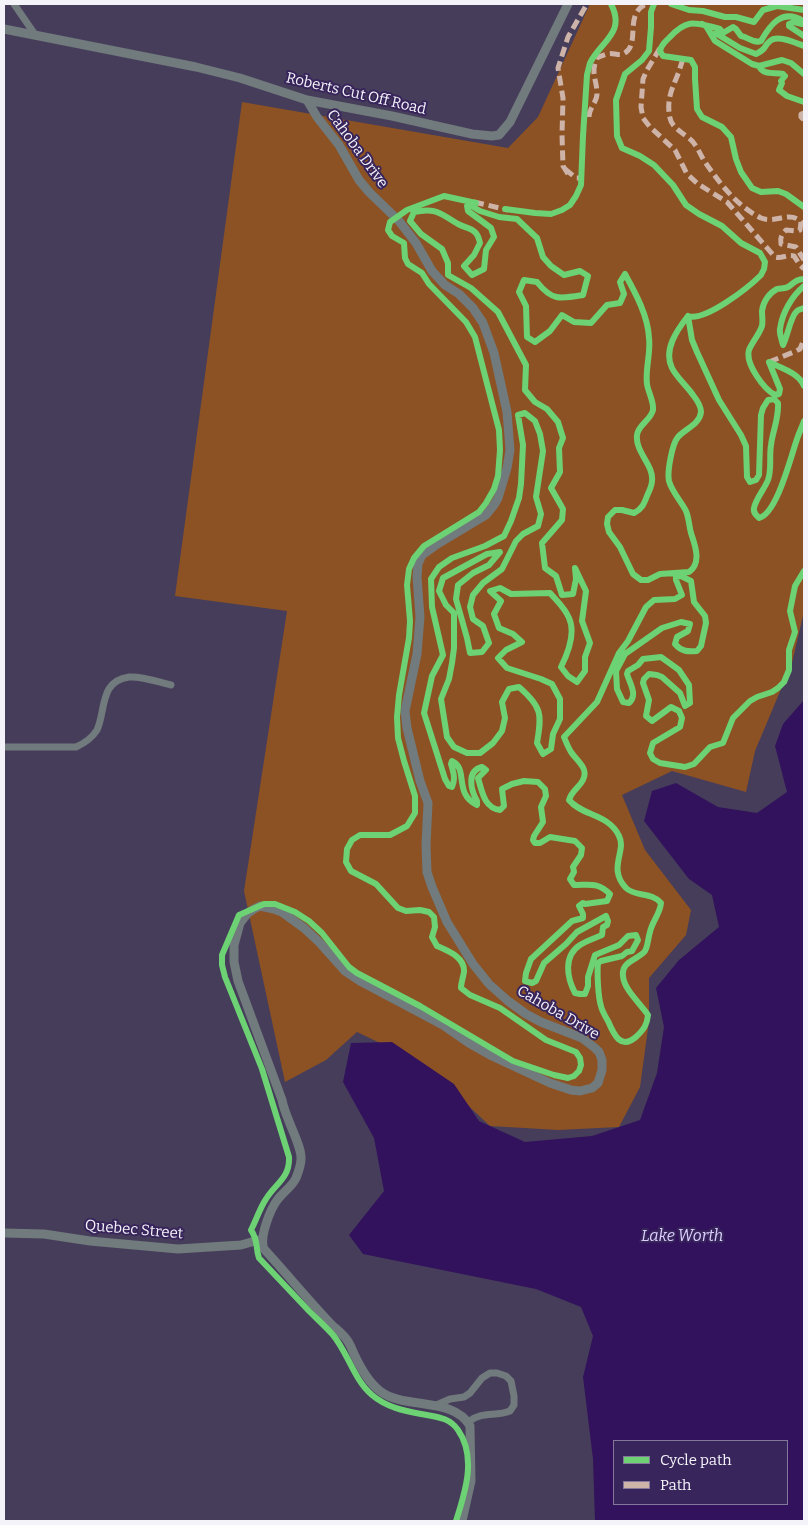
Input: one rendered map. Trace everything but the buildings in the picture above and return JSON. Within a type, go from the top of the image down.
[{"type":"street","points":[[14,4],[36,36]]},
{"type":"street","name":"Roberts Cut Off Road","points":[[4,29],[132,53],[230,75],[307,100],[472,134],[492,136],[499,135],[518,110],[568,4]]},
{"type":"street","name":"Cahoba Drive","points":[[262,1240],[273,1207],[279,1198],[292,1186],[301,1159],[300,1149],[284,1110],[238,981],[234,962],[234,945],[240,924],[254,908],[260,906],[282,912],[304,928],[345,971],[360,981],[443,1025],[492,1056],[550,1084],[580,1091],[592,1088],[598,1083],[602,1070],[602,1060],[599,1052],[582,1038],[526,1014],[489,984],[473,964],[447,922],[432,886],[428,872],[426,845],[428,803],[420,781],[407,728],[406,711],[417,654],[420,617],[417,578],[418,564],[422,556],[429,550],[486,515],[494,506],[507,468],[510,450],[507,412],[494,353],[483,323],[473,308],[459,294],[445,285],[432,271],[416,243],[399,221],[359,180],[339,145],[317,117],[307,100]]},
{"type":"street","points":[[4,747],[76,747],[84,744],[97,729],[104,698],[111,686],[121,679],[138,677],[171,685]]},
{"type":"street","name":"Quebec Street","points":[[4,1233],[44,1234],[90,1241],[178,1249],[241,1245],[262,1240]]},
{"type":"street","points":[[262,1240],[264,1250],[348,1340],[363,1371],[378,1390],[385,1395],[455,1412],[468,1422],[470,1426],[471,1481],[462,1521]]},
{"type":"street","points":[[434,1406],[450,1399],[464,1397],[470,1393],[482,1378],[490,1373],[506,1376],[511,1381],[514,1396],[514,1405],[510,1411],[504,1414],[479,1415],[468,1422]]},
{"type":"shaded area","points":[[590,4],[804,4],[804,611],[792,663],[755,751],[746,792],[672,771],[622,795],[645,850],[691,910],[686,935],[649,978],[649,1021],[640,1087],[619,1127],[558,1130],[490,1126],[424,1064],[357,1032],[326,1060],[285,1082],[244,891],[287,611],[175,596],[242,102],[508,148],[538,117]]},
{"type":"water","name":"Lake Worth","points":[[804,700],[804,1521],[595,1521],[593,1459],[583,1377],[593,1336],[581,1307],[536,1289],[363,1254],[349,1235],[384,1191],[374,1138],[343,1082],[351,1043],[392,1042],[454,1084],[479,1121],[525,1142],[592,1136],[640,1120],[657,1073],[664,1027],[656,988],[679,960],[719,927],[712,895],[689,879],[644,821],[652,791],[676,783],[718,807],[757,813],[787,792],[775,746],[783,724]]},
{"type":"marked path","points":[[568,174],[563,166],[563,98],[558,68],[568,37],[587,4]]},
{"type":"marked path","points":[[589,117],[597,97],[594,72],[597,58],[609,54],[623,54],[628,50],[633,37],[635,15],[646,4]]},
{"type":"marked path","points":[[660,48],[643,79],[641,107],[643,118],[675,150],[687,174],[698,184],[727,202],[775,257],[794,256],[804,269]]},
{"type":"marked path","points":[[683,59],[669,100],[671,122],[693,142],[717,178],[744,207],[761,218],[792,217],[801,222],[800,230],[786,230],[783,233],[781,244],[796,247],[804,260]]},
{"type":"marked path","points":[[804,113],[801,114],[804,120]]},
{"type":"marked path","points":[[565,169],[576,178],[584,178]]},
{"type":"marked path","points":[[474,202],[508,210]]},
{"type":"marked path","points":[[769,362],[800,349],[804,339]]},
{"type":"cycle path","points":[[505,209],[551,214],[570,205],[576,196],[581,185],[587,75],[590,63],[614,30],[616,22],[611,4]]},
{"type":"cycle path","points":[[654,4],[651,12],[649,51],[642,60],[625,74],[616,100],[617,136],[622,148],[654,165],[673,185],[686,205],[722,226],[741,243],[760,253],[765,262],[761,275],[737,295],[705,314],[688,316]]},
{"type":"cycle path","points":[[671,4],[689,10],[703,11],[725,17],[736,17],[754,22],[763,10],[777,6],[804,10]]},
{"type":"cycle path","points":[[804,36],[789,26],[789,24],[794,22],[802,24],[803,21],[789,16],[783,17],[773,24],[761,41],[758,42],[741,36],[733,27],[723,33],[720,29],[693,23],[687,24],[676,31],[663,44],[660,51],[663,56],[691,60],[695,67],[697,109],[702,117],[722,127],[731,137],[741,172],[752,188],[761,192],[778,191],[786,194],[804,207]]},
{"type":"cycle path","points":[[702,24],[706,26],[715,41],[752,64],[759,66],[782,60],[791,63],[804,74]]},
{"type":"cycle path","points":[[714,34],[756,54],[770,41],[777,38],[804,46]]},
{"type":"cycle path","points":[[759,66],[763,71],[783,74],[785,76],[781,81],[779,90],[787,96],[804,102]]},
{"type":"cycle path","points":[[456,1521],[468,1475],[467,1452],[458,1430],[451,1422],[395,1408],[383,1403],[372,1395],[360,1382],[333,1335],[259,1258],[255,1238],[251,1230],[264,1202],[285,1175],[289,1164],[289,1157],[262,1069],[225,977],[222,955],[239,915],[264,904],[275,904],[295,912],[309,921],[322,933],[349,967],[357,973],[420,1006],[513,1061],[568,1078],[574,1076],[579,1071],[581,1065],[580,1058],[576,1052],[546,1040],[500,1008],[470,995],[461,988],[464,972],[462,962],[455,955],[437,946],[432,937],[435,927],[434,917],[429,912],[420,910],[406,911],[398,908],[376,884],[351,871],[346,862],[347,849],[352,840],[360,835],[390,835],[407,826],[415,813],[415,796],[398,738],[397,717],[409,638],[410,621],[407,585],[409,569],[414,558],[424,546],[479,512],[486,503],[494,489],[498,476],[500,450],[499,430],[475,337],[466,322],[429,284],[422,273],[408,264],[405,258],[404,243],[392,236],[388,230],[390,222],[407,210],[444,196],[476,203]]},
{"type":"cycle path","points":[[688,316],[672,340],[669,354],[674,372],[691,392],[701,412],[698,420],[681,434],[676,441],[671,458],[669,481],[687,514],[696,548],[696,559],[693,568],[689,572],[660,574],[648,580],[641,580],[633,574],[620,547],[609,532],[607,524],[608,517],[615,510],[634,513],[639,510],[645,501],[652,483],[650,469],[637,441],[638,431],[650,417],[653,410],[647,378],[648,330],[641,305],[625,274],[620,282],[624,294],[620,303],[607,305],[591,323],[574,322],[562,315],[550,331],[535,342],[527,337],[526,306],[519,292],[524,280],[537,282],[547,293],[562,298],[583,295],[588,276],[580,271],[564,275],[551,266],[543,257],[537,238],[517,219],[499,217],[480,211],[470,205],[467,206],[468,211],[491,228],[494,237],[486,250],[484,269],[472,275],[464,266],[474,255],[480,243],[475,232],[442,214],[428,210],[414,212],[410,221],[421,234],[442,249],[448,263],[448,275],[471,288],[498,312],[526,365],[525,390],[535,402],[547,409],[558,422],[563,438],[559,448],[560,472],[551,488],[563,509],[562,520],[542,543],[545,568],[556,576],[562,595],[573,594],[576,579],[575,568],[586,591],[582,621],[590,643],[585,657],[585,671],[577,682],[568,676],[561,667],[570,643],[571,624],[565,611],[550,593],[511,594],[500,588],[490,591],[501,601],[494,614],[499,628],[513,634],[522,642],[506,650],[498,658],[507,668],[552,684],[560,699],[560,719],[553,734],[551,749],[543,754],[537,743],[540,718],[536,706],[519,687],[509,689],[502,702],[505,718],[502,731],[493,743],[480,753],[467,753],[454,747],[447,737],[441,699],[449,679],[452,663],[454,613],[446,605],[439,591],[443,578],[487,554],[500,552],[489,565],[473,573],[458,585],[456,599],[470,653],[482,652],[489,643],[483,626],[473,619],[470,607],[473,595],[483,583],[502,569],[516,541],[523,534],[538,526],[541,514],[536,497],[543,451],[540,434],[535,421],[525,413],[518,415],[523,445],[521,484],[519,498],[504,536],[485,546],[452,558],[439,567],[431,579],[432,607],[443,655],[432,676],[424,713],[445,779],[449,786],[452,787],[454,781],[452,761],[460,770],[465,794],[477,805],[471,781],[474,772],[482,767],[486,770],[478,778],[484,798],[490,806],[500,810],[504,806],[502,789],[524,781],[538,782],[545,789],[546,796],[541,807],[543,822],[533,840],[535,843],[540,843],[550,837],[575,841],[582,848],[581,855],[573,867],[574,872],[570,879],[574,885],[598,886],[610,894],[607,901],[583,903],[579,906],[583,918],[572,921],[531,959],[525,981],[532,983],[536,981],[544,963],[577,932],[606,916],[608,921],[607,925],[603,927],[602,935],[580,945],[571,955],[569,961],[570,981],[575,993],[585,994],[595,955],[619,945],[628,936],[636,935],[638,940],[632,951],[598,963],[598,991],[601,1008],[616,1036],[622,1042],[631,1040],[646,1024],[648,1015],[626,986],[623,971],[627,964],[645,951],[651,928],[661,903],[653,897],[634,893],[626,888],[618,874],[621,842],[615,829],[609,823],[574,805],[569,800],[583,780],[584,772],[582,765],[571,752],[564,737],[597,702],[619,653],[628,641],[646,607],[654,600],[675,599],[682,595],[676,580],[676,577],[681,576],[691,581],[694,602],[705,616],[706,623],[701,646],[697,651],[690,651],[682,650],[675,644],[677,637],[688,631],[690,624],[681,622],[662,628],[625,654],[616,671],[617,689],[623,702],[629,703],[632,700],[633,693],[627,674],[628,671],[638,665],[643,659],[661,657],[679,670],[689,685],[690,703],[685,706],[680,693],[662,677],[649,674],[644,679],[643,683],[649,700],[646,716],[652,721],[671,707],[679,711],[682,718],[680,727],[653,743],[650,753],[653,759],[660,763],[685,767],[694,764],[710,747],[723,743],[733,718],[750,701],[772,692],[784,682],[789,670],[789,650],[795,632],[790,611],[795,586],[804,571]]},
{"type":"cycle path","points":[[804,279],[797,280],[787,288],[777,289],[767,298],[762,311],[762,326],[749,350],[750,362],[756,376],[775,395],[779,394],[780,389],[769,362],[794,374],[802,381],[804,386]]},
{"type":"cycle path","points":[[804,286],[785,311],[780,331],[783,345],[795,314],[798,310],[804,308]]},
{"type":"cycle path","points":[[688,316],[692,340],[697,352],[719,400],[746,446],[747,477],[750,482],[756,480],[759,475],[761,415],[763,408],[768,400],[774,399],[778,403],[778,414],[771,445],[769,476],[754,508],[754,513],[759,518],[766,514],[777,496],[804,421]]}]
